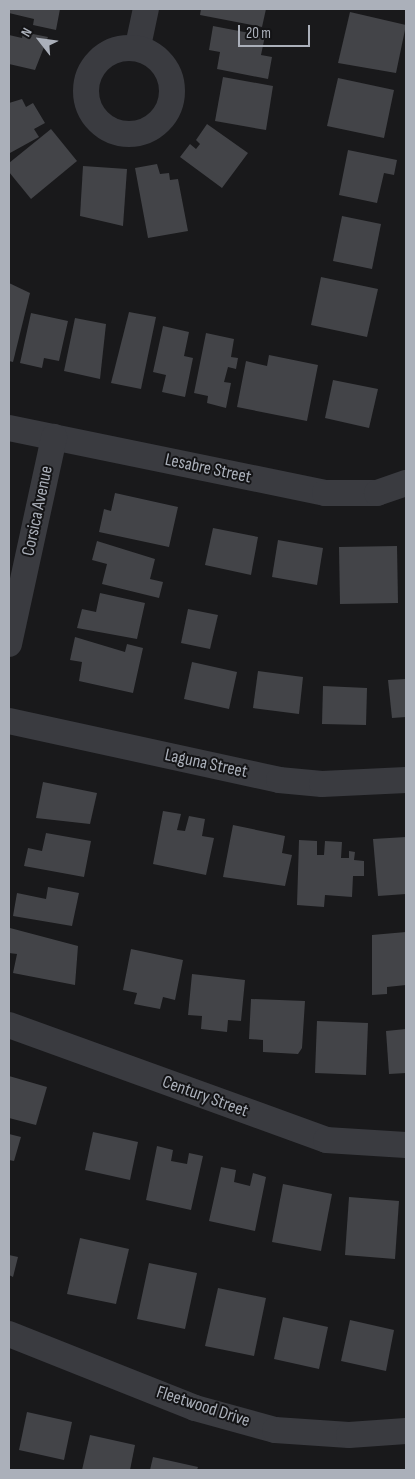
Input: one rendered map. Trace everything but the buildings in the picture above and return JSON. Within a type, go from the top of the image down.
[{"type":"street","points":[[138,46],[146,9]]},
{"type":"street","name":"Lesabre Street","points":[[9,428],[325,493],[377,493],[406,483]]},
{"type":"street","name":"Corsica Avenue","points":[[9,644],[54,437]]},
{"type":"street","name":"Laguna Street","points":[[9,721],[279,780],[322,784],[406,780]]},
{"type":"street","name":"Century Street","points":[[9,1025],[326,1140],[406,1145]]},
{"type":"street","name":"Fleetwood Drive","points":[[9,1334],[195,1408],[275,1430],[349,1435],[406,1431]]}]
